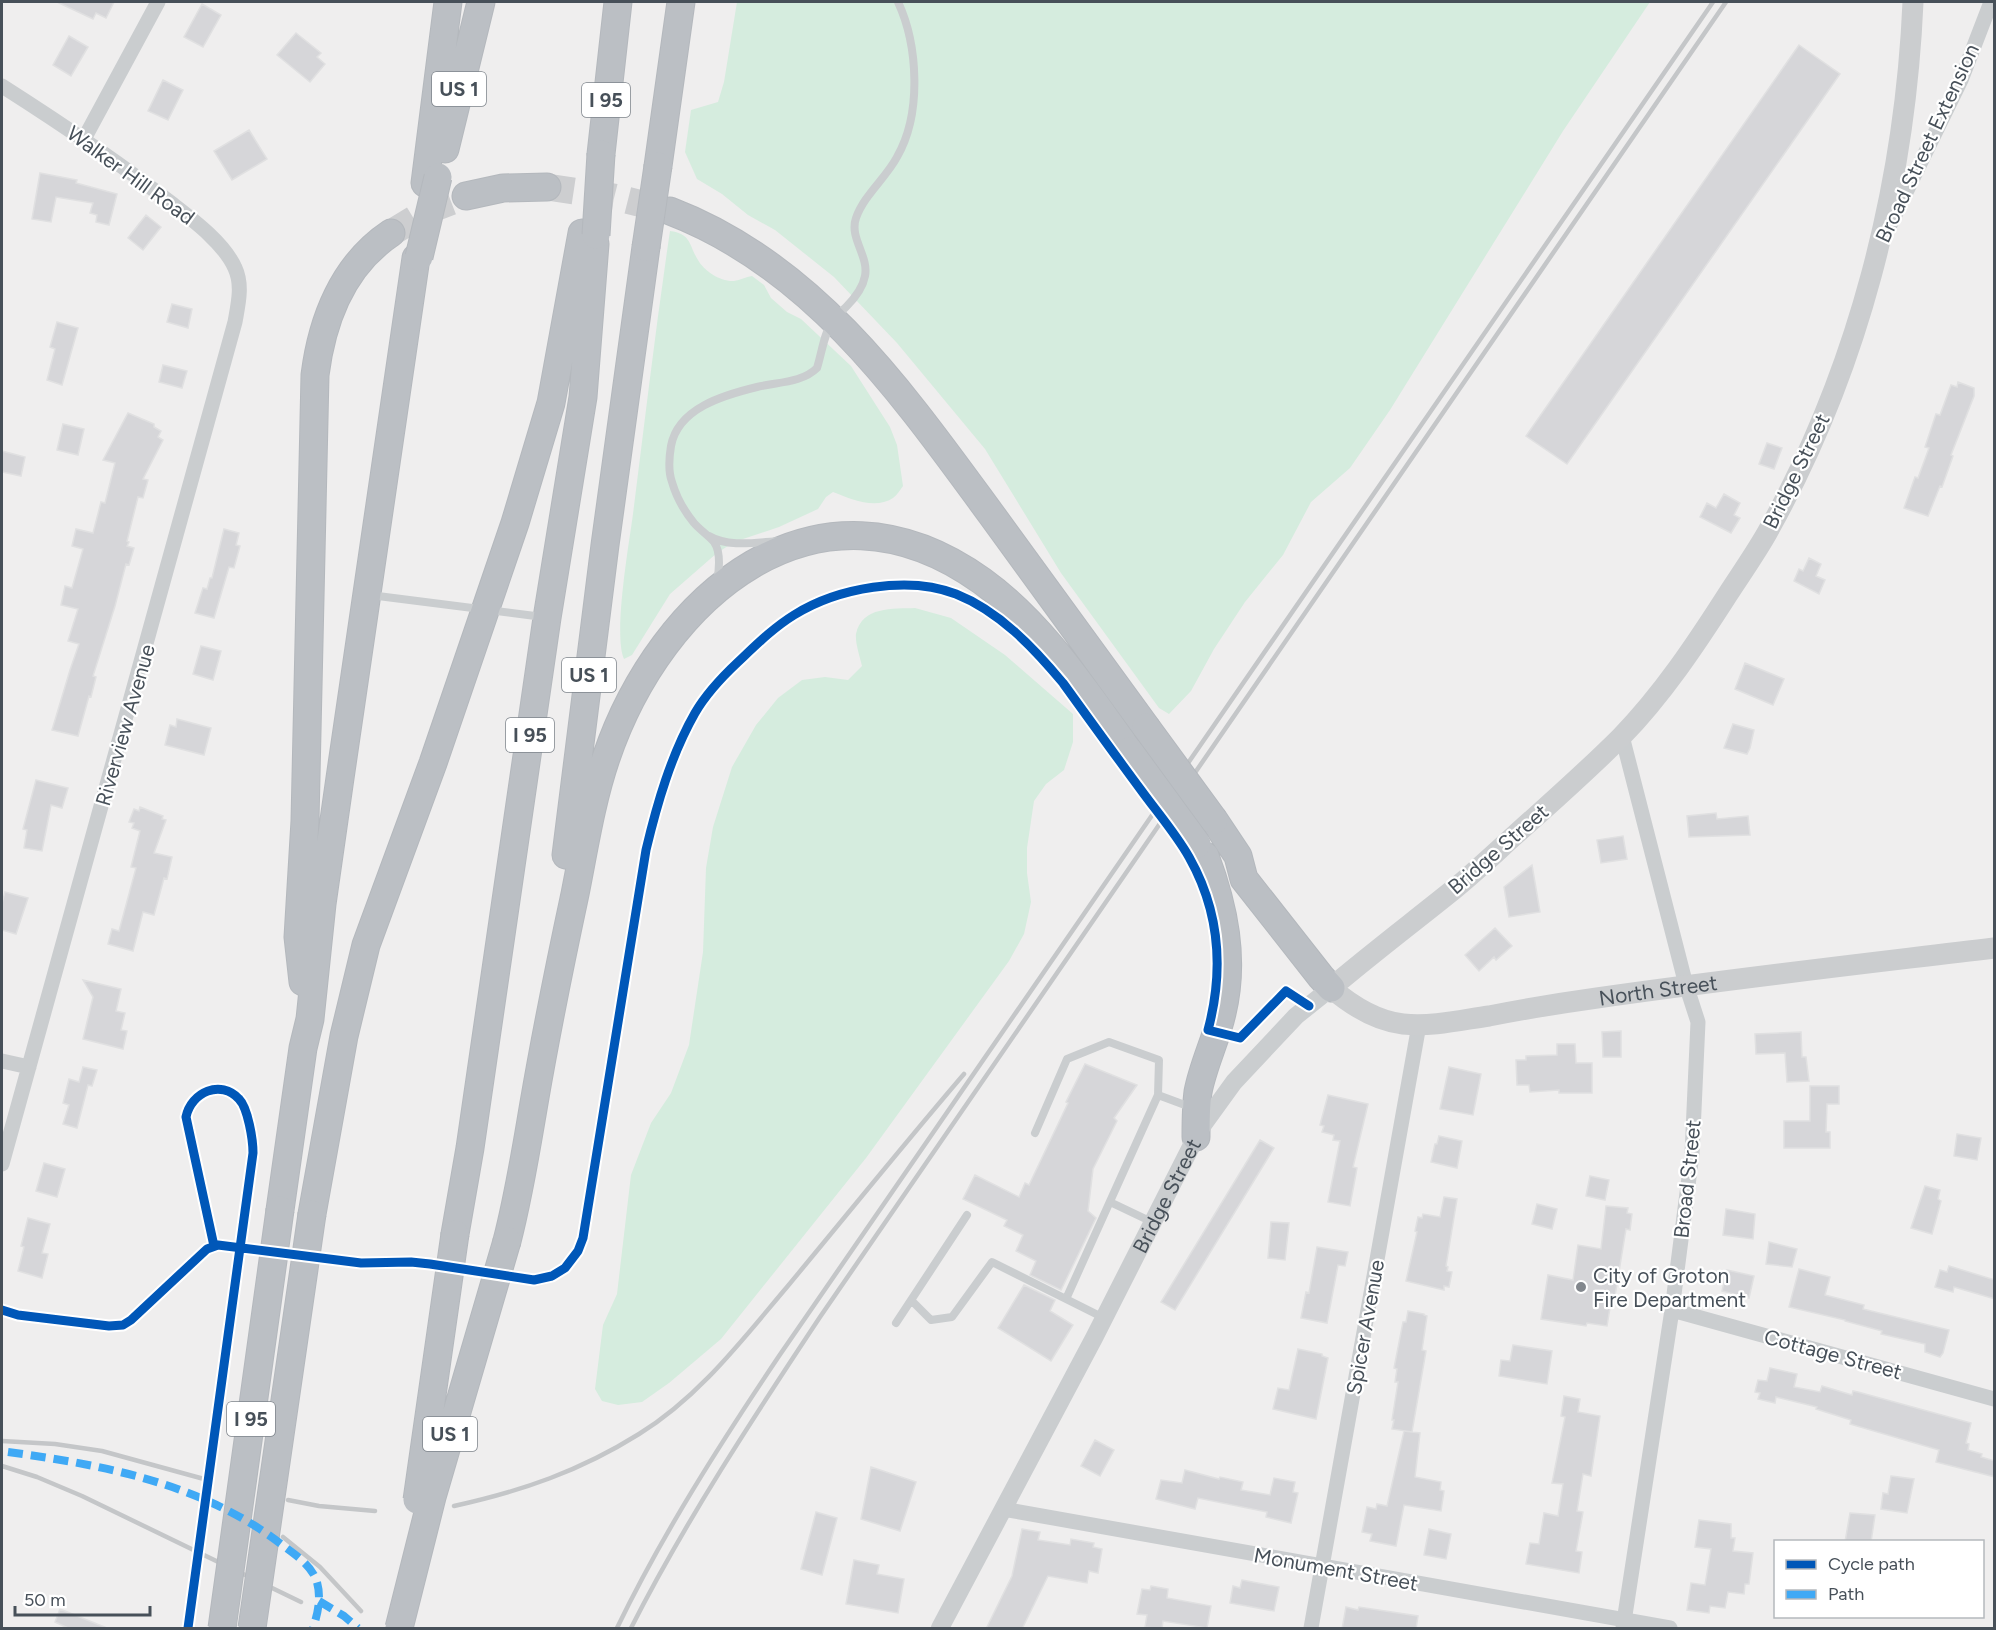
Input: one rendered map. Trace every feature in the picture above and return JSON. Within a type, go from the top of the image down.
[{"type":"highway","points":[[432,180],[448,2]]},
{"type":"highway","name":"US 1","points":[[416,262],[432,180],[481,2]]},
{"type":"highway","points":[[608,2],[612,45]]},
{"type":"highway","name":"I 95","points":[[399,1629],[455,1234],[470,1148],[547,618],[583,397],[589,234],[600,166],[618,2]]},
{"type":"highway","name":"US 1","points":[[399,1629],[432,1497],[507,1241],[522,1174],[534,1103],[605,545],[681,2]]},
{"type":"highway","points":[[466,196],[503,188],[547,187]]},
{"type":"highway","points":[[670,211],[722,235],[762,259],[800,288],[873,360],[916,412],[1214,820],[1238,856],[1244,879],[1331,988]]},
{"type":"highway","points":[[309,1019],[298,937],[305,821],[315,375],[322,333],[336,298],[360,261],[375,245],[391,233]]},
{"type":"highway","points":[[252,1629],[312,1214],[344,1036],[366,945],[394,873],[515,523],[551,403],[589,234]]},
{"type":"highway","name":"I 95","points":[[222,1629],[303,1048],[309,1019],[324,893],[416,262]]},
{"type":"highway","points":[[534,1103],[584,845],[605,760],[623,712],[650,666],[689,617],[713,592],[735,574],[785,547],[829,536],[854,535],[899,542],[934,553],[974,575],[1003,597],[1043,637],[1080,683],[1201,850],[1222,872],[1244,879]]},
{"type":"highway","points":[[1196,1137],[1196,1109],[1202,1078],[1222,1015],[1228,972],[1228,949],[1223,914],[1201,850]]},
{"type":"main road","name":"Bridge Street","points":[[1331,988],[1455,888],[1570,786],[1622,736],[1655,698],[1704,631],[1766,533],[1804,460],[1862,313],[1898,153],[1909,61],[1913,2]]},
{"type":"main road","name":"North Street","points":[[1331,988],[1354,1005],[1378,1018],[1397,1023],[1419,1024],[1465,1020],[1572,1001],[1686,985],[1995,948]]},
{"type":"street","points":[[84,139],[158,2]]},
{"type":"street","name":"Broad Street Extension","points":[[1877,251],[1961,80],[1991,2]]},
{"type":"street","name":"Walker Hill Road","points":[[2,86],[139,177],[202,227],[230,259],[240,283]]},
{"type":"street","name":"Riverview Avenue","points":[[2,1164],[232,333],[240,283]]},
{"type":"street","name":"Broad Street","points":[[1622,736],[1686,985],[1698,1022],[1692,1154],[1672,1310],[1624,1624]]},
{"type":"street","name":"Bridge Street","points":[[940,1629],[1104,1318],[1196,1137],[1234,1082],[1296,1016],[1331,988]]},
{"type":"street","name":"Spicer Avenue","points":[[1311,1629],[1419,1024]]},
{"type":"street","points":[[2,1061],[29,1067]]},
{"type":"street","name":"Cottage Street","points":[[1672,1310],[1995,1399]]},
{"type":"street","name":"Monument Street","points":[[1003,1509],[1624,1624],[1670,1629]]},
{"type":"lane","points":[[713,592],[718,580],[719,562],[715,544],[694,523],[672,482],[669,459],[676,430],[685,418],[712,400],[757,387],[804,378],[811,373],[817,368],[833,319],[848,306],[862,285],[865,274],[864,257],[854,230],[856,218],[897,158],[903,146],[911,114],[915,81],[914,61],[908,28],[898,2]]},
{"type":"lane","points":[[705,533],[714,538],[739,543],[805,541]]},
{"type":"lane","points":[[367,595],[547,618]]},
{"type":"lane","points":[[1035,1133],[1067,1059],[1109,1041],[1159,1060],[1158,1095],[1066,1299]]},
{"type":"lane","points":[[1158,1095],[1196,1109]]},
{"type":"lane","points":[[1110,1202],[1152,1222]]},
{"type":"lane","points":[[896,1323],[967,1215]]},
{"type":"lane","points":[[912,1301],[931,1320],[952,1317],[992,1262],[1104,1318]]},
{"type":"green space","points":[[737,2],[1650,2],[1563,131],[1390,410],[1350,468],[1311,502],[1283,555],[1245,602],[1214,649],[1191,691],[1169,714],[1159,708],[1061,573],[985,449],[897,343],[834,277],[775,230],[748,215],[722,194],[697,179],[685,152],[691,110],[718,102],[724,82]]},
{"type":"green space","points":[[670,231],[682,235],[689,241],[701,264],[713,275],[729,281],[752,276],[764,285],[771,298],[787,312],[801,319],[851,366],[890,427],[897,445],[903,486],[893,498],[879,503],[863,502],[833,492],[826,497],[818,509],[779,527],[734,542],[717,553],[670,594],[632,655],[624,659],[620,630],[623,589]]},
{"type":"green space","points":[[915,608],[951,618],[1005,655],[1073,714],[1073,742],[1064,770],[1046,784],[1034,801],[1027,848],[1027,873],[1031,902],[1024,934],[1009,961],[866,1158],[721,1339],[669,1383],[642,1402],[618,1405],[602,1401],[595,1389],[603,1325],[617,1294],[631,1175],[651,1123],[671,1093],[689,1045],[703,952],[706,868],[713,827],[732,767],[756,725],[778,698],[802,680],[825,677],[848,680],[862,666],[856,634],[865,618],[888,609]]},
{"type":"building","points":[[57,2],[114,2],[106,18],[96,13],[93,19]]},
{"type":"building","points":[[202,4],[221,15],[203,47],[184,37]]},
{"type":"building","points":[[296,33],[321,53],[317,57],[325,64],[310,82],[277,55]]},
{"type":"building","points":[[69,36],[88,47],[71,76],[53,65]]},
{"type":"building","points":[[1799,45],[1840,74],[1567,464],[1526,436]]},
{"type":"building","points":[[163,80],[183,90],[168,120],[148,111]]},
{"type":"building","points":[[249,130],[267,159],[232,180],[214,151]]},
{"type":"building","points":[[40,173],[77,180],[76,183],[117,194],[109,225],[96,222],[97,215],[90,213],[93,203],[56,197],[51,222],[32,219]]},
{"type":"building","points":[[146,215],[161,227],[143,250],[128,238]]},
{"type":"building","points":[[172,304],[192,309],[188,328],[167,322]]},
{"type":"building","points":[[57,322],[78,328],[62,385],[47,380],[55,349],[50,347]]},
{"type":"building","points":[[163,365],[187,371],[182,388],[159,382]]},
{"type":"building","points":[[1958,382],[1974,388],[1974,396],[1951,455],[1953,456],[1942,487],[1940,486],[1928,516],[1904,508],[1929,448],[1925,447],[1936,414],[1940,415],[1951,385],[1957,387]]},
{"type":"building","points":[[128,413],[154,424],[154,427],[161,431],[158,437],[163,440],[143,479],[148,480],[143,498],[138,497],[127,541],[129,542],[127,546],[134,548],[129,565],[126,564],[93,676],[96,677],[91,697],[89,696],[78,736],[52,730],[79,644],[68,641],[78,609],[61,605],[65,586],[72,588],[83,549],[72,546],[76,529],[93,533],[101,502],[105,503],[115,463],[103,460]]},
{"type":"building","points":[[63,424],[84,429],[78,455],[57,450]]},
{"type":"building","points":[[1767,443],[1782,448],[1774,469],[1759,464]]},
{"type":"building","points":[[2,451],[25,457],[21,476],[2,472]]},
{"type":"building","points":[[1724,494],[1740,503],[1734,515],[1740,518],[1731,533],[1700,517],[1707,503],[1716,508]]},
{"type":"building","points":[[224,529],[239,533],[236,545],[240,546],[234,568],[229,567],[214,618],[195,613],[203,588],[207,589],[210,578],[212,578]]},
{"type":"building","points":[[1809,558],[1821,564],[1816,576],[1825,580],[1819,594],[1794,581],[1799,569],[1803,571]]},
{"type":"building","points":[[201,646],[221,651],[213,680],[193,674]]},
{"type":"building","points":[[1745,663],[1784,679],[1773,705],[1735,689]]},
{"type":"building","points":[[177,719],[211,728],[204,755],[165,745],[170,725],[176,727]]},
{"type":"building","points":[[1733,724],[1754,730],[1747,754],[1724,748]]},
{"type":"building","points":[[36,780],[68,788],[62,808],[51,805],[42,851],[24,848],[27,830],[23,829]]},
{"type":"building","points":[[140,807],[163,816],[162,819],[166,820],[154,853],[172,857],[154,915],[143,912],[133,951],[108,944],[112,929],[119,931],[136,868],[131,867],[140,831],[132,828],[134,823],[129,822],[134,809],[139,811]]},
{"type":"building","points":[[1716,813],[1717,819],[1748,816],[1750,835],[1689,837],[1687,816]]},
{"type":"building","points":[[1623,836],[1627,859],[1601,863],[1597,840]]},
{"type":"building","points":[[1532,865],[1540,912],[1509,917],[1504,887]]},
{"type":"building","points":[[5,892],[28,898],[16,934],[2,930],[2,903]]},
{"type":"building","points":[[1495,928],[1512,946],[1496,960],[1494,957],[1479,971],[1465,955]]},
{"type":"building","points":[[83,980],[121,989],[116,1011],[125,1013],[121,1030],[127,1031],[123,1049],[83,1039],[93,997]]},
{"type":"building","points":[[1621,1031],[1621,1057],[1603,1057],[1602,1032]]},
{"type":"building","points":[[1801,1032],[1802,1057],[1806,1057],[1809,1081],[1787,1082],[1785,1053],[1756,1054],[1755,1034]]},
{"type":"building","points":[[1557,1044],[1575,1044],[1576,1063],[1592,1063],[1592,1093],[1559,1093],[1559,1090],[1530,1092],[1529,1085],[1517,1085],[1516,1060],[1526,1060],[1526,1056],[1557,1055]]},
{"type":"building","points":[[1085,1064],[1137,1085],[1114,1118],[1117,1121],[1093,1169],[1088,1211],[1096,1218],[1061,1290],[1030,1275],[1036,1261],[1016,1251],[1023,1235],[1004,1226],[1007,1220],[963,1199],[975,1175],[1019,1197],[1025,1183],[1029,1185]]},
{"type":"building","points":[[83,1067],[97,1070],[92,1086],[88,1085],[77,1128],[63,1124],[69,1105],[63,1103],[69,1079],[79,1082]]},
{"type":"building","points":[[1449,1067],[1481,1074],[1473,1115],[1440,1109]]},
{"type":"building","points":[[1810,1086],[1839,1086],[1839,1104],[1827,1104],[1826,1132],[1830,1132],[1830,1148],[1784,1148],[1784,1121],[1810,1121]]},
{"type":"building","points":[[1328,1095],[1368,1104],[1353,1167],[1357,1168],[1350,1206],[1328,1202],[1340,1141],[1333,1140],[1334,1135],[1322,1132],[1324,1126],[1320,1125]]},
{"type":"building","points":[[1957,1134],[1981,1138],[1977,1160],[1954,1156]]},
{"type":"building","points":[[1439,1136],[1462,1141],[1457,1168],[1431,1162]]},
{"type":"building","points":[[1260,1140],[1274,1148],[1175,1310],[1161,1302]]},
{"type":"building","points":[[44,1163],[65,1169],[57,1197],[36,1191]]},
{"type":"building","points":[[1590,1176],[1609,1180],[1605,1200],[1586,1196]]},
{"type":"building","points":[[1925,1186],[1940,1190],[1938,1199],[1941,1201],[1932,1234],[1911,1228]]},
{"type":"building","points":[[1444,1197],[1457,1199],[1446,1266],[1447,1271],[1452,1272],[1449,1287],[1444,1286],[1444,1290],[1406,1281],[1418,1217],[1422,1218],[1423,1214],[1440,1217]]},
{"type":"building","points":[[1537,1204],[1557,1209],[1552,1229],[1532,1224]]},
{"type":"building","name":"City of Groton Fire Department","points":[[1606,1206],[1628,1208],[1627,1213],[1632,1214],[1630,1230],[1626,1229],[1615,1296],[1612,1296],[1607,1326],[1587,1323],[1586,1326],[1541,1319],[1548,1275],[1573,1280],[1578,1245],[1601,1249]]},
{"type":"building","points":[[1726,1209],[1755,1214],[1753,1239],[1723,1235]]},
{"type":"building","points":[[28,1218],[50,1224],[42,1253],[48,1254],[42,1278],[18,1271]]},
{"type":"building","points":[[1271,1222],[1289,1223],[1285,1260],[1268,1258]]},
{"type":"building","points":[[1769,1242],[1797,1249],[1792,1267],[1766,1264]]},
{"type":"building","points":[[1317,1247],[1348,1252],[1345,1266],[1338,1265],[1327,1323],[1301,1318],[1306,1292],[1309,1293]]},
{"type":"building","points":[[1949,1266],[1995,1280],[1995,1299],[1954,1287],[1953,1292],[1935,1287],[1940,1270],[1947,1272]]},
{"type":"building","points":[[1799,1269],[1830,1277],[1825,1295],[1864,1305],[1863,1309],[1949,1330],[1943,1353],[1940,1357],[1925,1352],[1925,1344],[1881,1334],[1882,1331],[1845,1320],[1789,1307]]},
{"type":"building","points":[[1727,1270],[1754,1276],[1749,1298],[1722,1291]]},
{"type":"building","points":[[1024,1285],[1055,1300],[1050,1311],[1073,1325],[1051,1361],[998,1328]]},
{"type":"building","points":[[1408,1311],[1427,1316],[1422,1350],[1426,1351],[1412,1432],[1392,1429],[1398,1382],[1395,1382],[1397,1369],[1394,1368],[1403,1322],[1406,1322]]},
{"type":"building","points":[[1513,1345],[1552,1351],[1547,1384],[1499,1376],[1501,1360],[1510,1361]]},
{"type":"building","points":[[1298,1349],[1322,1354],[1328,1358],[1316,1419],[1273,1409],[1278,1388],[1289,1390]]},
{"type":"building","points":[[1770,1368],[1797,1374],[1794,1387],[1820,1392],[1822,1386],[1852,1395],[1853,1391],[1858,1392],[1971,1423],[1966,1443],[1969,1444],[1968,1450],[1995,1461],[1995,1477],[1936,1462],[1939,1450],[1850,1424],[1851,1420],[1816,1409],[1817,1407],[1776,1397],[1775,1403],[1758,1399],[1760,1393],[1755,1392],[1758,1380],[1767,1381]]},
{"type":"building","points":[[1564,1396],[1580,1399],[1578,1412],[1600,1416],[1591,1476],[1583,1474],[1577,1511],[1583,1512],[1576,1551],[1582,1552],[1579,1573],[1526,1564],[1530,1543],[1539,1544],[1544,1513],[1558,1516],[1563,1484],[1552,1483],[1565,1417],[1561,1416]]},
{"type":"building","points":[[1404,1431],[1420,1433],[1415,1477],[1441,1482],[1440,1490],[1444,1491],[1441,1511],[1404,1505],[1396,1546],[1370,1541],[1372,1534],[1362,1532],[1367,1507],[1376,1509],[1377,1504],[1387,1506]]},
{"type":"building","points":[[1095,1440],[1114,1450],[1100,1476],[1081,1466]]},
{"type":"building","points":[[871,1467],[916,1482],[900,1531],[861,1519]]},
{"type":"building","points":[[1185,1470],[1219,1479],[1220,1477],[1243,1482],[1241,1490],[1270,1495],[1274,1478],[1295,1482],[1293,1492],[1298,1493],[1291,1523],[1266,1517],[1267,1512],[1198,1498],[1195,1509],[1156,1499],[1161,1480],[1182,1483]]},
{"type":"building","points":[[1891,1476],[1914,1479],[1907,1513],[1881,1509],[1883,1493],[1888,1494]]},
{"type":"building","points":[[816,1512],[837,1518],[822,1575],[801,1569]]},
{"type":"building","points":[[1850,1513],[1875,1515],[1871,1540],[1845,1540]]},
{"type":"building","points":[[1699,1520],[1731,1524],[1731,1538],[1735,1538],[1733,1551],[1753,1553],[1749,1584],[1745,1584],[1744,1594],[1728,1592],[1725,1608],[1710,1606],[1709,1613],[1687,1610],[1691,1583],[1705,1585],[1711,1549],[1695,1547]]},
{"type":"building","points":[[1022,1529],[1040,1532],[1038,1540],[1070,1545],[1071,1539],[1094,1543],[1093,1547],[1102,1549],[1098,1573],[1089,1571],[1087,1583],[1048,1576],[1022,1629],[986,1629],[1012,1576]]},
{"type":"building","points":[[1429,1529],[1451,1534],[1446,1559],[1424,1555]]},
{"type":"building","points":[[854,1560],[879,1565],[877,1574],[904,1579],[898,1613],[846,1604]]},
{"type":"building","points":[[1242,1580],[1279,1587],[1274,1611],[1230,1603],[1233,1586],[1240,1588]]},
{"type":"building","points":[[1151,1586],[1168,1589],[1167,1598],[1211,1606],[1207,1628],[1163,1621],[1162,1629],[1145,1627],[1147,1615],[1137,1614],[1142,1589],[1150,1590]]},
{"type":"building","points":[[1346,1607],[1418,1616],[1416,1629],[1342,1629]]},
{"type":"building","points":[[60,1609],[107,1629],[70,1629],[55,1622]]},
{"type":"tunnel","points":[[547,187],[614,197],[670,211]]},
{"type":"tunnel","points":[[391,233],[427,211],[466,196]]},
{"type":"railway","points":[[617,1628],[653,1558],[693,1489],[779,1356],[1713,2]]},
{"type":"railway","points":[[631,1628],[697,1509],[820,1317],[1726,2]]},
{"type":"railway","points":[[454,1506],[503,1494],[595,1459],[639,1434],[681,1403],[736,1347],[964,1074]]},
{"type":"railway","points":[[2,1441],[55,1444],[102,1451],[204,1479]]},
{"type":"railway","points":[[2,1466],[37,1477],[82,1496],[301,1602]]},
{"type":"railway","points":[[288,1500],[319,1506],[375,1511]]},
{"type":"railway","points":[[283,1537],[320,1567],[361,1611]]},
{"type":"marked path","points":[[8,1452],[80,1463],[151,1480],[219,1506],[251,1523],[296,1555],[313,1573],[318,1585],[319,1598],[313,1628]]},
{"type":"marked path","points":[[319,1601],[344,1616],[358,1628]]},
{"type":"cycle path","points":[[2,1310],[18,1315],[109,1326],[123,1325],[207,1249],[218,1245],[361,1263],[430,1264],[534,1280],[552,1276],[565,1268],[578,1251],[583,1238],[646,850],[660,798],[686,729],[709,692],[765,637],[794,615],[851,591],[873,587],[916,585],[956,594],[972,601],[1001,620],[1040,657],[1063,683],[1178,840],[1199,878],[1213,920],[1216,942],[1216,985],[1208,1030],[1240,1038],[1286,991],[1309,1006]]},
{"type":"cycle path","points":[[188,1628],[253,1153],[249,1124],[242,1103],[232,1093],[216,1089],[200,1095],[189,1108],[186,1117],[214,1246]]},
{"type":"place","name":"City of Groton Fire Department","points":[[1581,1287]]}]
